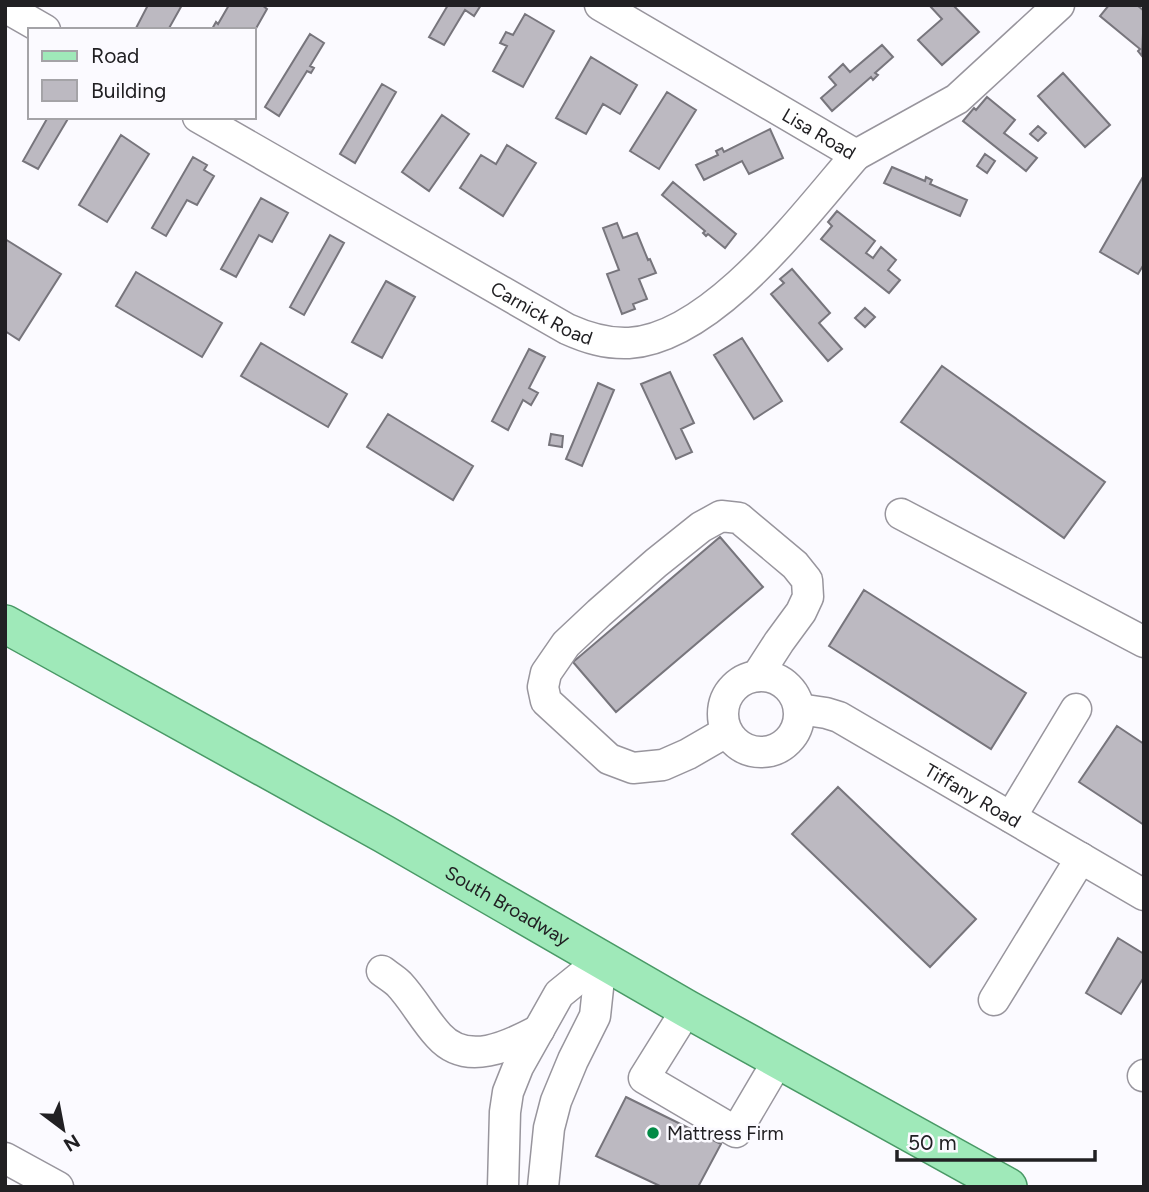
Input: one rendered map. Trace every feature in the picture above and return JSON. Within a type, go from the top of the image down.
[{"type":"main road","name":"South Broadway","points":[[5,624],[384,834],[687,1009],[1008,1187]]},
{"type":"street","name":"Lisa Road","points":[[600,5],[856,155],[957,99],[1059,5]]},
{"type":"street","points":[[5,7],[42,28]]},
{"type":"street","name":"Carnick Road","points":[[201,119],[567,329],[587,338],[611,343],[632,343],[655,338],[677,329],[724,298],[776,248],[856,155]]},
{"type":"street","points":[[901,514],[1144,642]]},
{"type":"street","points":[[726,732],[663,765],[633,768],[608,759],[546,701],[543,687],[546,673],[566,644],[599,613],[692,535],[721,516],[739,518],[795,565],[807,580],[808,597],[802,612],[757,676]]},
{"type":"street","points":[[757,676],[781,681],[790,689],[799,709],[796,731],[781,747],[769,752],[756,753],[734,742],[726,732],[723,719],[727,695],[745,679],[757,676]]},
{"type":"street","name":"Tiffany Road","points":[[799,709],[839,717],[1144,895]]},
{"type":"street","points":[[1011,817],[1076,709]]},
{"type":"street","points":[[994,1000],[1081,858]]},
{"type":"street","points":[[503,1187],[508,1092],[559,994],[601,960]]},
{"type":"street","points":[[542,1187],[549,1128],[556,1101],[595,1016],[601,960]]},
{"type":"street","points":[[382,971],[398,983],[441,1039],[458,1049],[475,1052],[496,1050],[538,1030]]},
{"type":"street","points":[[687,1009],[644,1078],[736,1132],[779,1059]]},
{"type":"street","points":[[5,1158],[58,1187]]},
{"type":"building","points":[[148,5],[182,5],[169,28],[136,28]]},
{"type":"building","points":[[229,5],[262,5],[267,9],[256,28],[213,28],[216,22],[218,24]]},
{"type":"building","points":[[448,5],[481,5],[474,16],[465,10],[444,45],[429,37]]},
{"type":"building","points":[[929,5],[953,5],[979,32],[942,65],[918,40],[942,19]]},
{"type":"building","points":[[1109,5],[1137,5],[1144,11],[1142,56],[1138,51],[1140,49],[1100,16]]},
{"type":"building","points":[[525,14],[554,31],[523,87],[493,71],[507,46],[500,43],[506,32],[513,35]]},
{"type":"building","points":[[310,34],[324,43],[310,66],[314,68],[311,73],[307,71],[279,116],[265,107]]},
{"type":"building","points":[[882,45],[893,57],[875,73],[878,75],[873,80],[871,77],[832,111],[821,98],[836,85],[829,77],[843,64],[850,72]]},
{"type":"building","points":[[591,57],[637,85],[620,114],[603,104],[586,134],[556,118]]},
{"type":"building","points":[[1063,73],[1110,125],[1085,147],[1038,96]]},
{"type":"building","points":[[382,84],[396,92],[355,163],[340,154]]},
{"type":"building","points":[[667,92],[696,110],[659,169],[630,151]]},
{"type":"building","points":[[987,97],[1015,120],[1004,133],[1037,158],[1026,171],[963,121]]},
{"type":"building","points":[[442,115],[469,134],[429,191],[402,172]]},
{"type":"building","points":[[47,119],[68,119],[38,169],[23,161]]},
{"type":"building","points":[[1038,126],[1046,133],[1038,141],[1030,134]]},
{"type":"building","points":[[770,129],[783,158],[749,174],[742,161],[704,180],[696,165],[718,155],[716,151],[722,148],[724,152]]},
{"type":"building","points":[[121,135],[149,154],[107,222],[79,205]]},
{"type":"building","points":[[507,145],[536,163],[503,216],[460,188],[481,155],[496,164]]},
{"type":"building","points":[[985,154],[995,161],[987,173],[977,166]]},
{"type":"building","points":[[193,157],[207,165],[204,170],[214,176],[197,205],[187,200],[166,236],[152,228]]},
{"type":"building","points":[[892,167],[925,181],[926,177],[932,180],[930,184],[967,200],[960,216],[884,183]]},
{"type":"building","points":[[1144,175],[1144,264],[1138,274],[1100,252]]},
{"type":"building","points":[[673,182],[736,234],[725,248],[708,234],[706,236],[703,233],[705,231],[662,195]]},
{"type":"building","points":[[261,198],[288,213],[272,242],[259,235],[236,277],[221,269]]},
{"type":"building","points":[[837,211],[875,241],[866,253],[873,258],[881,247],[896,260],[888,270],[900,280],[889,293],[821,239],[832,226],[828,222]]},
{"type":"building","points":[[617,223],[623,238],[637,233],[656,273],[639,279],[647,299],[633,304],[635,309],[622,314],[607,274],[619,270],[603,228]]},
{"type":"building","points":[[330,235],[344,243],[304,315],[290,307]]},
{"type":"building","points":[[5,239],[61,274],[19,340],[5,331]]},
{"type":"building","points":[[792,269],[830,313],[819,323],[842,349],[828,361],[771,294],[784,283],[780,279]]},
{"type":"building","points":[[136,272],[222,323],[202,357],[116,306]]},
{"type":"building","points":[[386,281],[415,297],[382,358],[352,342]]},
{"type":"building","points":[[865,308],[875,317],[865,327],[855,318]]},
{"type":"building","points":[[742,338],[782,401],[754,419],[714,355]]},
{"type":"building","points":[[261,343],[347,394],[328,427],[241,376]]},
{"type":"building","points":[[529,349],[545,357],[529,388],[538,393],[531,405],[523,400],[508,430],[492,421]]},
{"type":"building","points":[[942,366],[1105,482],[1064,538],[901,422]]},
{"type":"building","points":[[670,372],[694,423],[681,429],[692,452],[676,459],[641,384]]},
{"type":"building","points":[[598,383],[614,390],[582,466],[566,459]]},
{"type":"building","points":[[388,414],[473,466],[453,500],[367,447]]},
{"type":"building","points":[[551,434],[563,436],[562,447],[549,445]]},
{"type":"building","points":[[720,537],[763,587],[616,712],[573,662]]},
{"type":"building","points":[[864,590],[1026,693],[991,749],[829,646]]},
{"type":"building","points":[[1117,726],[1144,744],[1144,825],[1079,782]]},
{"type":"building","points":[[838,787],[976,919],[930,967],[792,834]]},
{"type":"building","points":[[1118,938],[1144,954],[1144,977],[1121,1014],[1086,993]]},
{"type":"building","name":"Mattress Firm","points":[[626,1097],[721,1144],[698,1187],[662,1187],[596,1156]]},
{"type":"place","name":"Mattress Firm","points":[[653,1133]]}]
